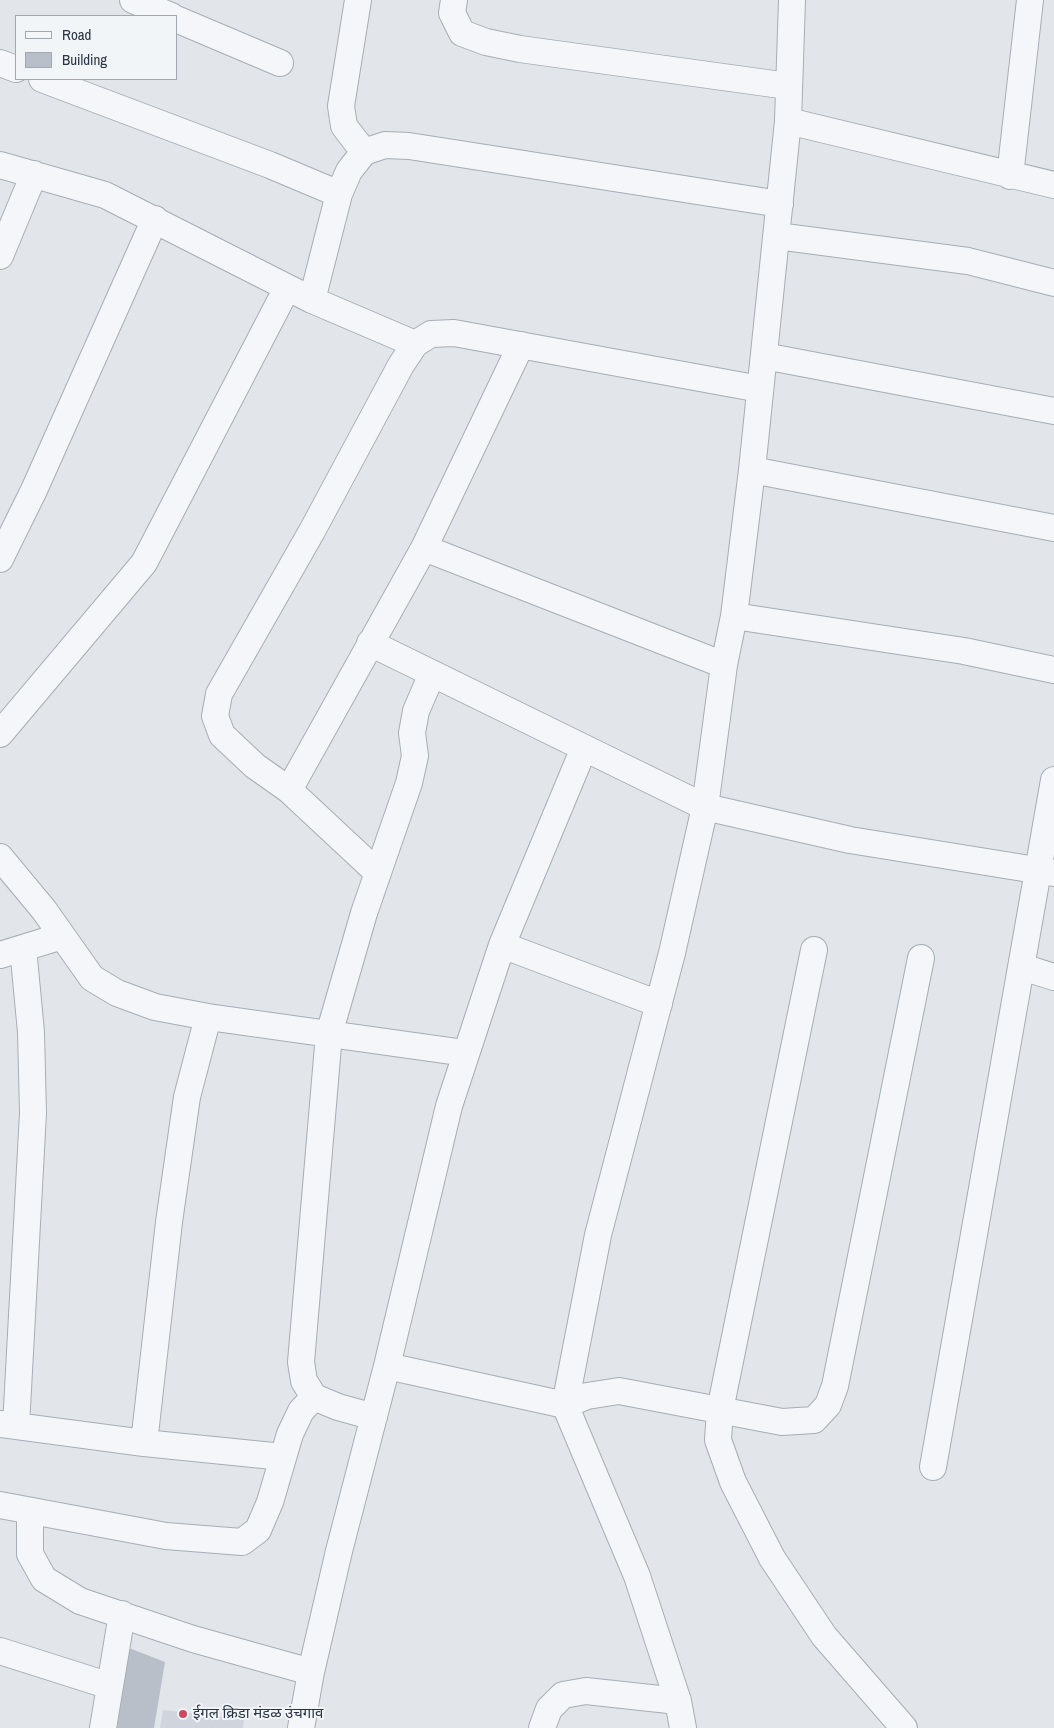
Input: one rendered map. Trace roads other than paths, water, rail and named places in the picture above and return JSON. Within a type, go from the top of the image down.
[{"type":"street","points":[[133,0],[169,15]]},
{"type":"street","points":[[454,0],[452,13],[462,34],[486,42],[520,49],[788,86]]},
{"type":"street","points":[[683,1728],[678,1702],[637,1576],[565,1405],[598,1235],[658,1004],[705,807],[724,665],[734,616],[752,470],[788,121],[792,0]]},
{"type":"street","points":[[1010,176],[1030,0]]},
{"type":"street","points":[[354,1],[341,106],[344,126],[364,152]]},
{"type":"street","points":[[178,20],[280,63]]},
{"type":"street","points":[[0,63],[15,69]]},
{"type":"street","points":[[45,80],[270,165],[339,194]]},
{"type":"street","points":[[788,121],[1010,176],[1054,185]]},
{"type":"street","points":[[312,300],[339,194],[349,172],[364,152],[385,146],[409,146],[780,204]]},
{"type":"street","points":[[0,165],[105,196],[155,219],[312,300],[415,344]]},
{"type":"street","points":[[0,256],[34,174]]},
{"type":"street","points":[[0,559],[34,490],[155,219]]},
{"type":"street","points":[[777,236],[968,261],[1054,283]]},
{"type":"street","points":[[0,734],[144,563],[287,288]]},
{"type":"street","points":[[378,873],[289,790],[255,766],[222,735],[215,716],[218,694],[312,531],[391,382],[415,344],[431,334],[454,332],[760,390]]},
{"type":"street","points":[[289,790],[424,548],[521,345]]},
{"type":"street","points":[[764,356],[1054,411]]},
{"type":"street","points":[[752,470],[1054,528]]},
{"type":"street","points":[[424,548],[724,665]]},
{"type":"street","points":[[734,616],[964,652],[1054,670]]},
{"type":"street","points":[[370,643],[705,807],[850,840],[1046,872]]},
{"type":"street","points":[[374,1417],[338,1407],[314,1397],[304,1381],[301,1362],[329,1034],[378,873],[409,783],[415,756],[412,733],[416,711],[432,674]]},
{"type":"street","points":[[301,1728],[311,1672],[339,1550],[388,1366],[449,1106],[464,1053],[502,945],[584,748]]},
{"type":"street","points":[[933,1466],[1022,967],[1046,872],[1053,790]]},
{"type":"street","points":[[0,857],[24,884],[92,978],[117,993],[155,1007],[208,1017],[464,1053]]},
{"type":"street","points":[[62,936],[12,951],[31,1032],[33,1113],[8,1425],[144,1443],[283,1457]]},
{"type":"street","points":[[502,945],[658,1004]]},
{"type":"street","points":[[814,950],[720,1410],[718,1440],[733,1482],[772,1558],[824,1636],[904,1728]]},
{"type":"street","points":[[388,1366],[565,1405],[587,1396],[619,1391],[782,1422],[814,1420],[828,1405],[835,1386],[921,958]]},
{"type":"street","points":[[1022,967],[1054,977]]},
{"type":"street","points":[[144,1443],[168,1222],[187,1096],[208,1017]]},
{"type":"street","points":[[0,1505],[166,1536],[242,1542],[258,1530],[290,1434],[302,1411],[314,1397]]},
{"type":"street","points":[[30,1511],[30,1554],[44,1580],[80,1601],[193,1639],[311,1672]]},
{"type":"street","points":[[102,1728],[122,1614]]},
{"type":"street","points":[[0,1651],[110,1686]]},
{"type":"street","points":[[542,1728],[549,1709],[563,1695],[586,1691],[678,1702]]},
{"type":"place","name":"ईगल क्रिडा मंडळ उंचगाव","points":[[183,1714]]}]
